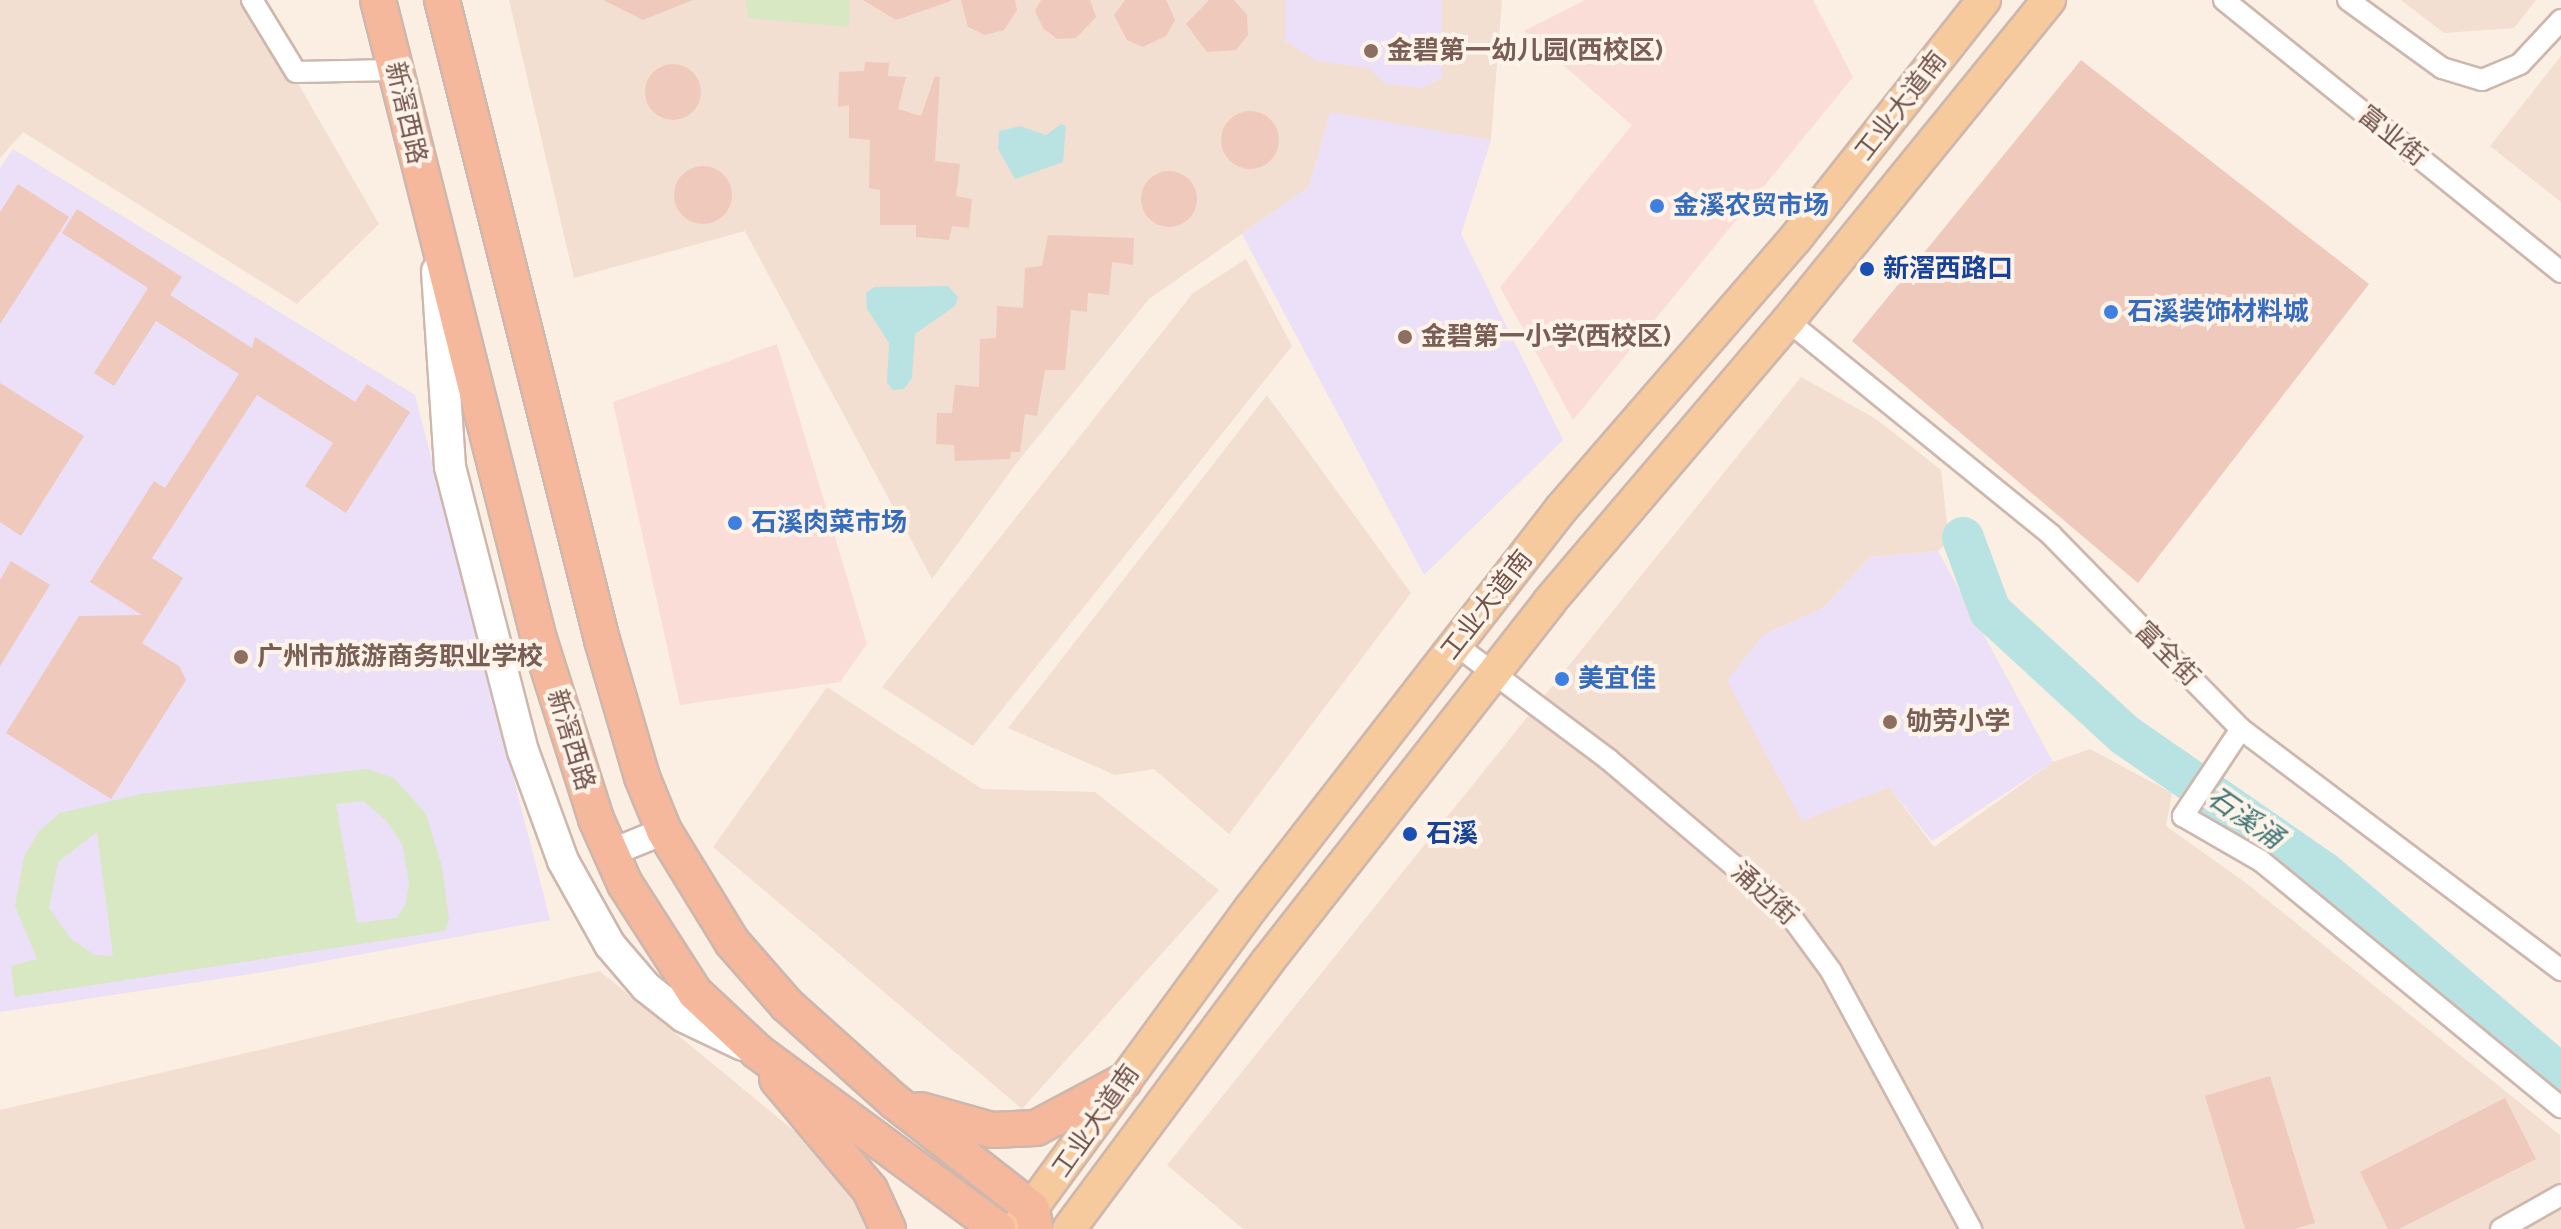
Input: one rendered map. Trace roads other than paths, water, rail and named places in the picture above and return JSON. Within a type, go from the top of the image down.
[{"type":"highway","name":"新滘西路","points":[[378,0],[436,241],[539,639],[610,853],[666,953],[695,993],[758,1052],[998,1229]]},
{"type":"highway","points":[[442,0],[602,640],[642,777],[664,831],[732,942],[787,1005],[1028,1222]]},
{"type":"highway","points":[[758,1052],[813,1127],[870,1190],[888,1229]]},
{"type":"highway","points":[[894,1101],[966,1125],[1019,1130],[1063,1118],[1124,1081]]},
{"type":"main road","name":"工业大道南","points":[[1028,1222],[1124,1081],[1561,509],[1795,239],[1984,0]]},
{"type":"main road","points":[[1069,1229],[1268,961],[1492,673],[1788,321],[2049,0]]},
{"type":"main road","points":[[436,241],[450,467],[523,751],[563,861],[610,945],[646,987],[684,1017],[758,1052]]},
{"type":"street","points":[[252,0],[296,72],[395,70]]},
{"type":"street","name":"富业街","points":[[2224,0],[2561,272]]},
{"type":"street","points":[[2348,0],[2442,68],[2482,80],[2520,64],[2561,20]]},
{"type":"street","name":"富全街","points":[[1788,321],[2051,535],[2241,729],[2561,970]]},
{"type":"street","name":"涌边街","points":[[1456,645],[1618,768],[1787,911],[1808,935],[1971,1229]]},
{"type":"street","points":[[2241,729],[2183,816],[2261,861],[2561,1107]]},
{"type":"street","points":[[610,853],[664,831]]},
{"type":"street","points":[[2501,1229],[2561,1195]]},
{"type":"water","points":[[1061,124],[1066,126],[1063,162],[1015,179],[998,149],[999,131],[1020,126],[1046,135]]},
{"type":"water","points":[[948,286],[958,297],[955,306],[915,334],[912,378],[904,389],[893,390],[887,383],[889,343],[867,309],[866,293],[874,287]]},
{"type":"waterway","name":"石溪涌","points":[[1963,538],[1990,611],[2125,735],[2323,872],[2561,1075]]},
{"type":"place","name":"金碧第一幼儿园(西校区)","points":[[1371,51]]},
{"type":"place","name":"金溪农贸市场","points":[[1657,206]]},
{"type":"place","name":"新滘西路口","points":[[1867,269]]},
{"type":"place","name":"石溪装饰材料城","points":[[2111,312]]},
{"type":"place","name":"金碧第一小学(西校区)","points":[[1405,337]]},
{"type":"place","name":"石溪肉菜市场","points":[[735,523]]},
{"type":"place","name":"广州市旅游商务职业学校","points":[[241,657]]},
{"type":"place","name":"美宜佳","points":[[1562,679]]},
{"type":"place","name":"劬劳小学","points":[[1890,722]]},
{"type":"place","name":"石溪","points":[[1410,834]]}]
